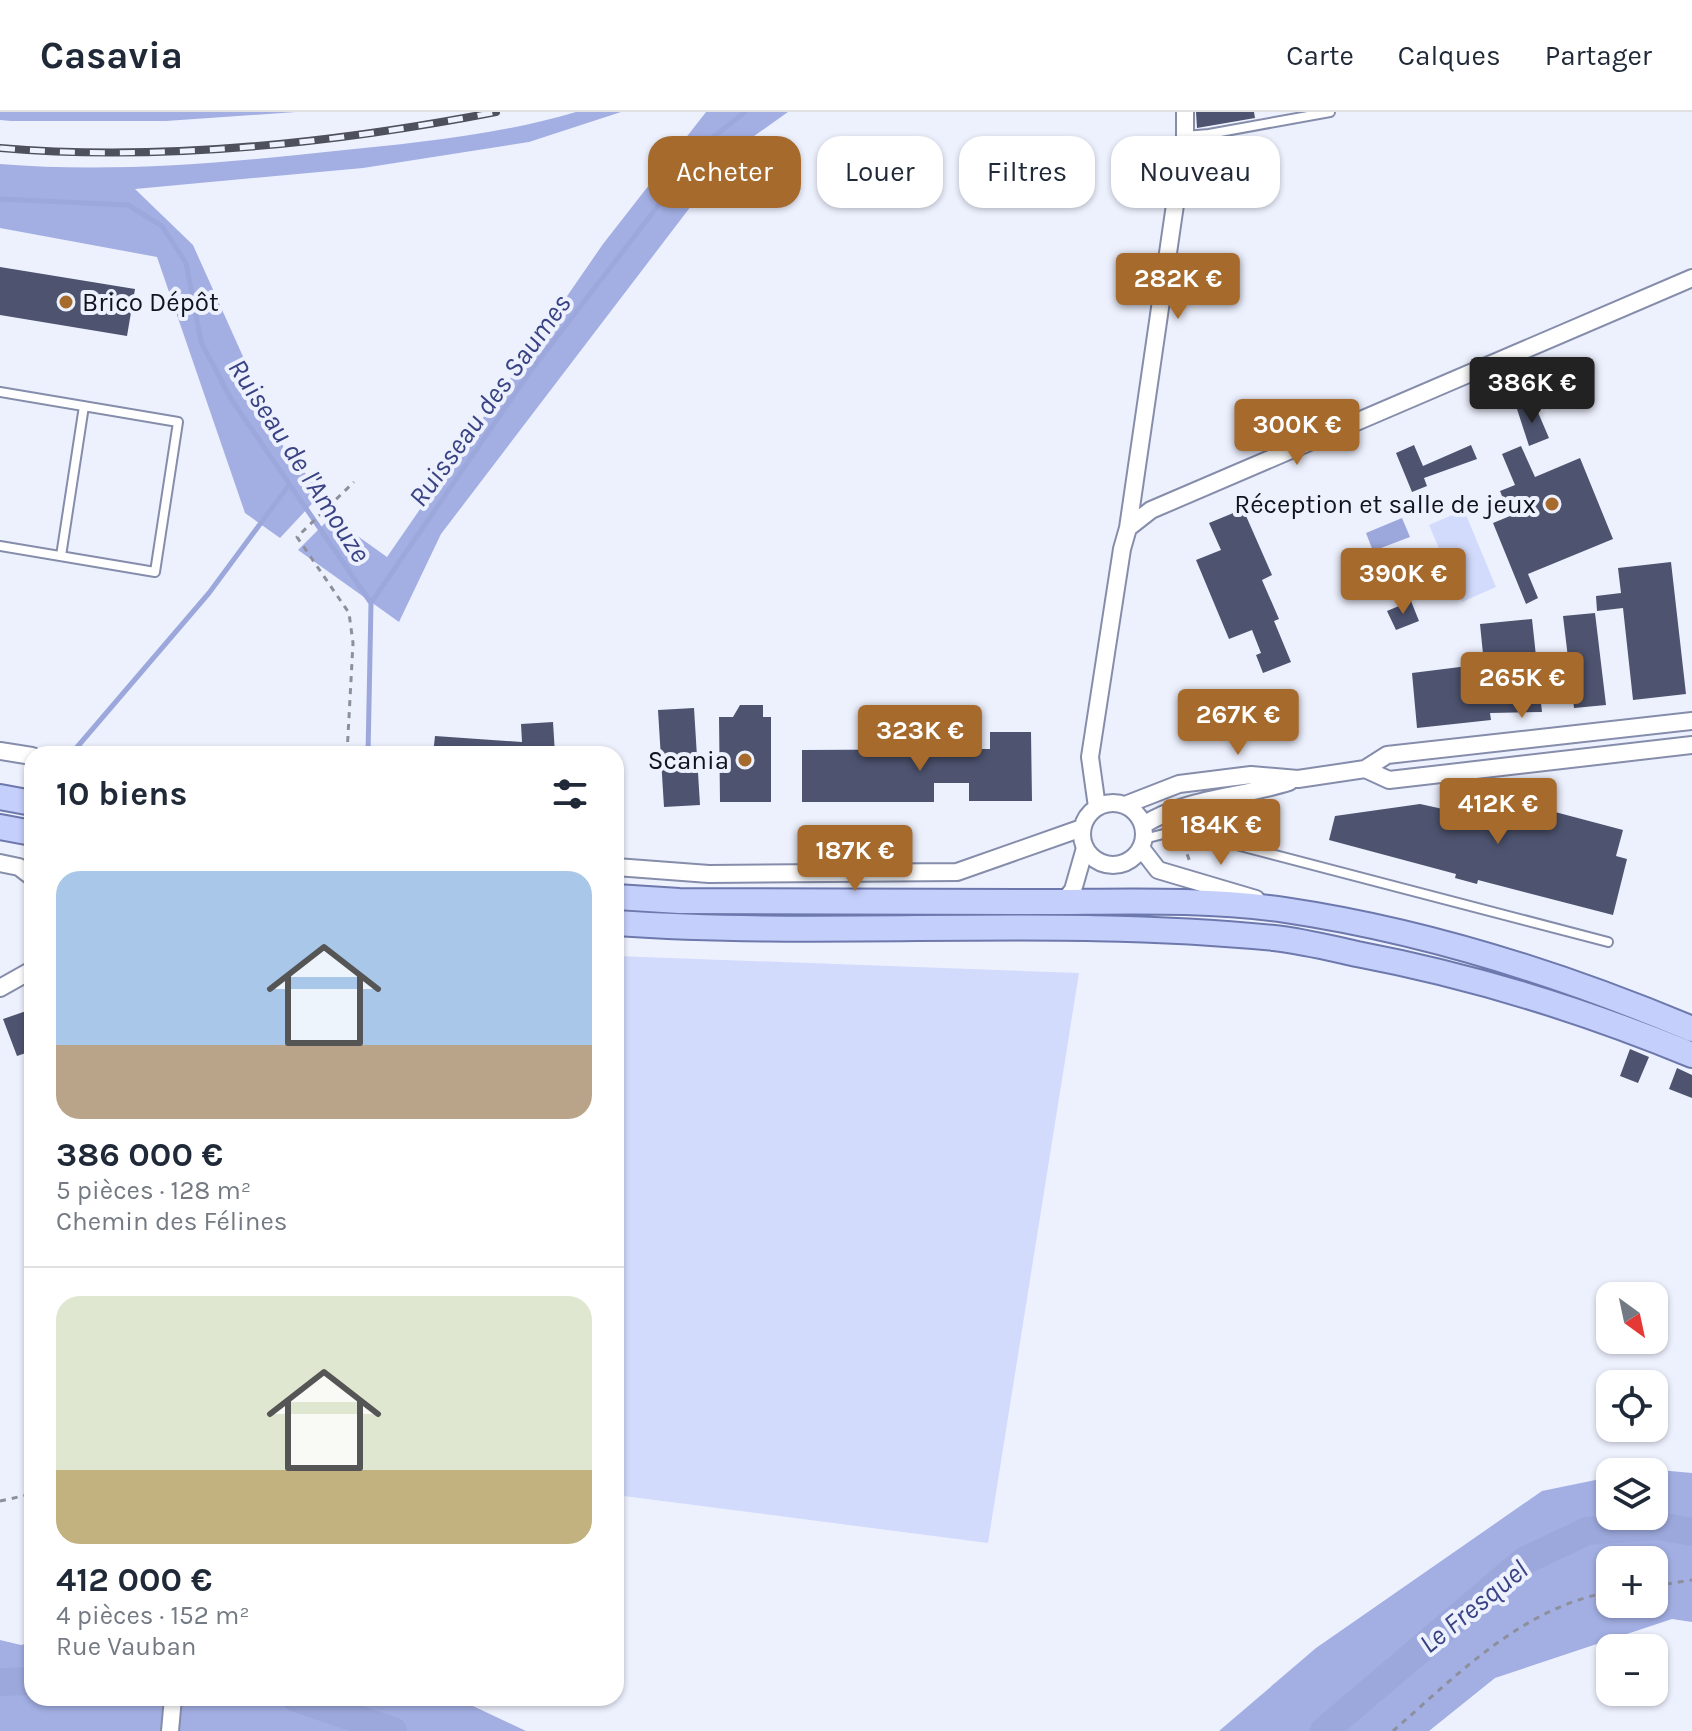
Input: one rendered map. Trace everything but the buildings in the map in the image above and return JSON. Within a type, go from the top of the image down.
[{"type":"main road","points":[[0,797],[24,802]]},
{"type":"main road","points":[[0,827],[24,832]]},
{"type":"main road","points":[[624,898],[679,901],[1129,901],[1284,910],[1396,931],[1515,963],[1597,989],[1692,1029]]},
{"type":"main road","points":[[624,924],[678,927],[1041,927],[1191,931],[1278,938],[1438,971],[1595,1015],[1692,1055]]},
{"type":"street","points":[[1185,112],[1185,136]]},
{"type":"street","points":[[1097,807],[1090,757],[1122,549],[1128,528],[1175,208]]},
{"type":"street","points":[[1128,528],[1151,510],[1692,278]]},
{"type":"street","points":[[1085,848],[1098,861],[1116,865],[1135,855],[1143,837],[1187,802],[1255,793],[1298,779],[1365,769],[1387,755],[1692,721]]},
{"type":"street","points":[[1365,769],[1389,780],[1692,745]]},
{"type":"street","points":[[0,751],[24,755]]},
{"type":"street","points":[[1125,805],[1179,784],[1251,775],[1298,779]]},
{"type":"street","points":[[624,868],[709,874],[957,872],[1041,839],[1082,828],[1097,807],[1111,803],[1125,805],[1136,813],[1158,870],[1284,910]]},
{"type":"street","points":[[1063,902],[1073,890],[1085,848],[1082,828]]},
{"type":"street","points":[[0,863],[24,871]]},
{"type":"street","points":[[0,988],[24,974]]},
{"type":"street","points":[[170,1731],[172,1706]]},
{"type":"lane","points":[[1185,136],[1330,112]]},
{"type":"lane","points":[[0,392],[178,422],[155,572],[0,546]]},
{"type":"lane","points":[[61,556],[84,406]]},
{"type":"lane","points":[[1143,837],[1179,830],[1608,942]]},
{"type":"path","points":[[347,746],[353,643],[349,613],[297,537],[354,482]]},
{"type":"path","points":[[0,1501],[24,1496]]},
{"type":"path","points":[[1668,1584],[1692,1580]]},
{"type":"path","points":[[1393,1731],[1476,1658],[1548,1611],[1596,1596]]},
{"type":"shaded area","points":[[0,112],[296,112],[166,121],[11,121],[0,120]]},
{"type":"shaded area","points":[[576,112],[621,112],[529,142],[363,168],[135,189],[193,245],[284,448],[322,493],[280,538],[245,513],[157,257],[0,228],[0,164],[126,167],[251,159],[456,137],[517,127]]},
{"type":"shaded area","points":[[706,112],[788,112],[754,136],[687,136]]},
{"type":"shaded area","points":[[648,186],[648,208],[690,208],[441,534],[399,622],[298,550],[331,517],[387,557],[603,244]]},
{"type":"shaded area","points":[[1464,510],[1496,587],[1462,602],[1429,525]]},
{"type":"shaded area","points":[[1402,518],[1410,537],[1373,551],[1366,533]]},
{"type":"shaded area","points":[[624,956],[1079,973],[988,1543],[624,1496]]},
{"type":"shaded area","points":[[1668,1471],[1692,1473],[1692,1622],[1672,1619],[1627,1634],[1596,1634],[1596,1644],[1495,1678],[1429,1731],[1219,1731],[1316,1648],[1542,1491],[1596,1480],[1596,1530],[1668,1530]]},
{"type":"shaded area","points":[[0,1640],[24,1644],[24,1706],[473,1706],[526,1731],[0,1731]]},
{"type":"waterway","name":"Ruisseau des Saumes","points":[[368,746],[371,603],[529,373],[708,141],[745,112]]},
{"type":"waterway","name":"Ruiseau de l'Amouze","points":[[0,199],[128,205],[162,226],[186,263],[201,342],[231,399],[371,603]]},
{"type":"waterway","points":[[78,746],[209,593],[289,485]]},
{"type":"waterway","name":"Le Fresquel","points":[[1324,1731],[1524,1561],[1587,1531],[1658,1526],[1692,1532]]},
{"type":"waterway","name":"Le Fresquel","points":[[0,1682],[24,1681]]},
{"type":"waterway","name":"Le Fresquel","points":[[320,1706],[393,1731]]},
{"type":"railway","points":[[0,148],[124,153],[250,147],[374,133],[496,112]]},
{"type":"place","name":"Brico Dépôt","points":[[66,302]]},
{"type":"place","name":"Réception et salle de jeux","points":[[1552,504]]},
{"type":"place","name":"Scania","points":[[745,760]]}]
